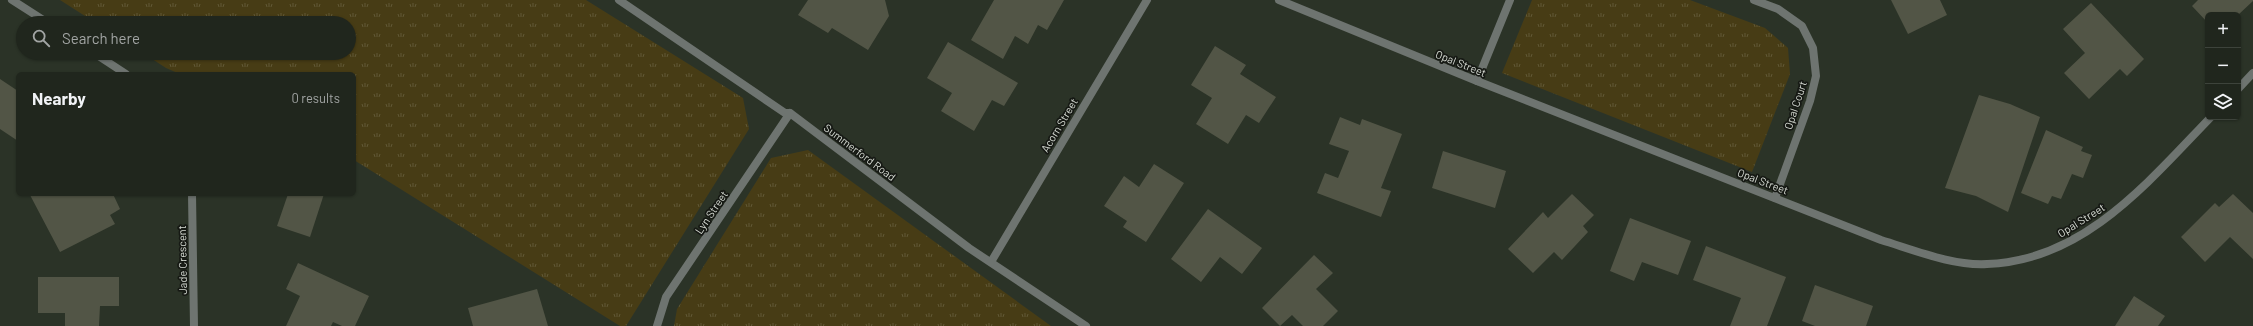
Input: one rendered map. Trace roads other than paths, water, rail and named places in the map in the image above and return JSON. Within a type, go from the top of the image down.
[{"type":"street","points":[[12,0],[37,16]]},
{"type":"street","name":"Summerford Road","points":[[619,0],[785,113],[790,113],[991,262],[1086,326]]},
{"type":"street","name":"Acorn Street","points":[[991,262],[1147,0]]},
{"type":"street","name":"Opal Street","points":[[1279,0],[1476,81],[1881,240],[1942,258],[1986,264],[2031,258],[2072,242],[2106,220],[2159,171],[2208,120]]},
{"type":"street","points":[[1476,81],[1510,0]]},
{"type":"street","name":"Opal Court","points":[[1754,0],[1778,9],[1802,26],[1813,48],[1816,76],[1810,101],[1775,198]]},
{"type":"street","points":[[105,60],[123,72]]},
{"type":"street","points":[[2241,86],[2253,73]]},
{"type":"street","name":"Lyn Street","points":[[657,326],[666,297],[790,113]]},
{"type":"street","name":"Jade Crescent","points":[[192,196],[194,326]]}]
